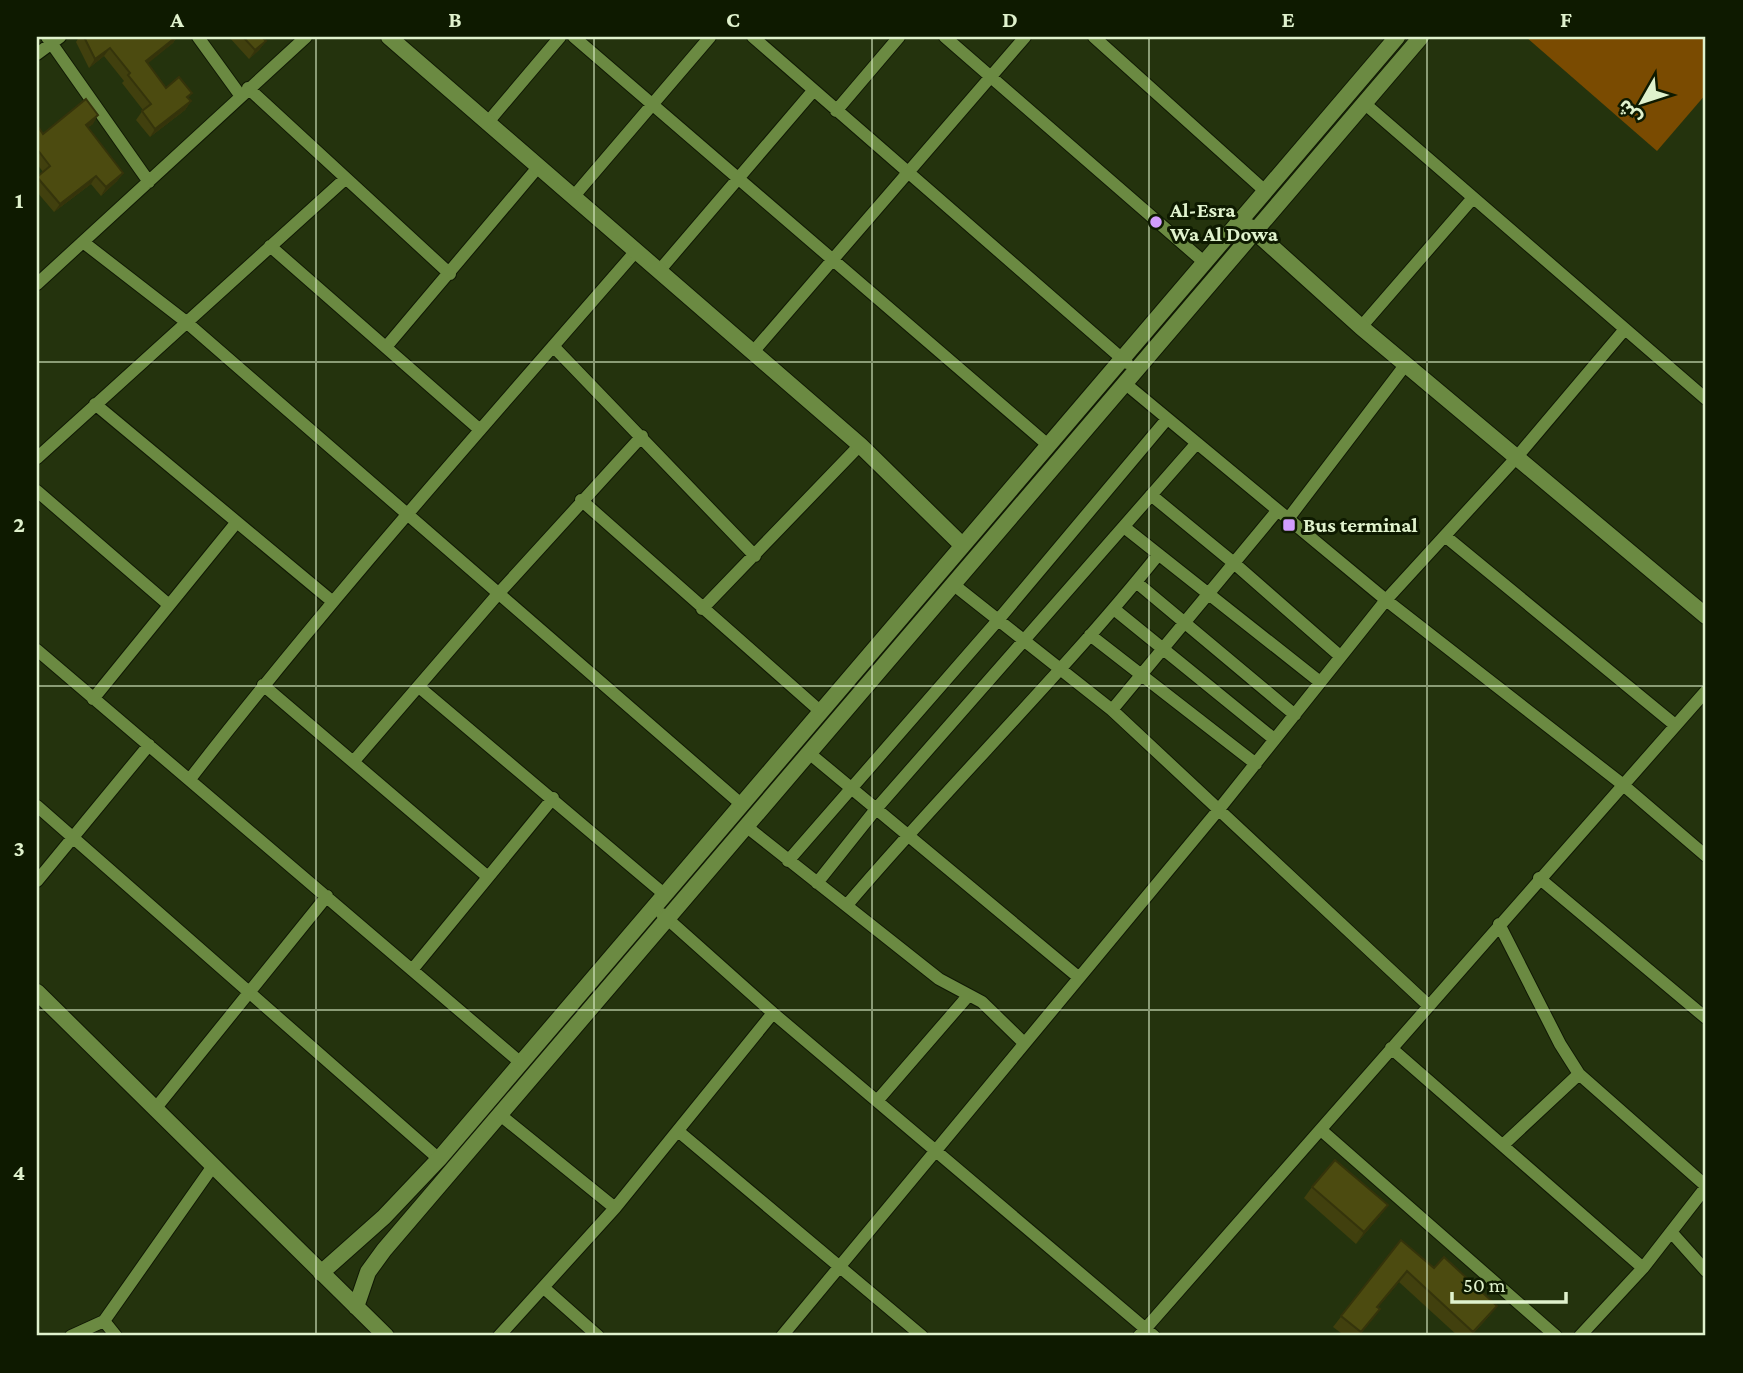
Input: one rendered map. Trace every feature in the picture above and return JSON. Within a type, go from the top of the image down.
[{"type":"street","points":[[198,37],[244,91],[450,274]]},
{"type":"street","points":[[37,284],[244,91],[306,37]]},
{"type":"street","points":[[488,122],[560,37]]},
{"type":"street","points":[[575,37],[1048,445]]},
{"type":"street","points":[[574,196],[710,37]]},
{"type":"street","points":[[753,37],[1138,372]]},
{"type":"street","points":[[836,111],[900,37]]},
{"type":"street","points":[[945,37],[1205,263]]},
{"type":"street","points":[[753,352],[1025,37]]},
{"type":"street","points":[[1094,37],[1264,190]]},
{"type":"street","points":[[321,1273],[384,1217],[439,1159],[956,550],[1123,360],[1264,190],[1397,37]]},
{"type":"street","points":[[356,1307],[374,1263],[1138,372],[1421,37]]},
{"type":"street","points":[[37,54],[53,39],[149,182]]},
{"type":"street","points":[[397,40],[860,445],[956,550],[967,570]]},
{"type":"street","points":[[659,271],[813,91]]},
{"type":"street","points":[[1364,103],[1706,400]]},
{"type":"street","points":[[386,347],[539,166]]},
{"type":"street","points":[[37,458],[185,321],[345,179]]},
{"type":"street","points":[[1361,327],[1472,199]]},
{"type":"street","points":[[1242,219],[1361,327],[1706,616]]},
{"type":"street","points":[[83,242],[185,321],[741,804]]},
{"type":"street","points":[[270,246],[479,429]]},
{"type":"street","points":[[190,779],[263,685],[479,429],[636,251]]},
{"type":"street","points":[[782,1336],[1077,976],[1220,808],[1386,600],[1516,458],[1625,329]]},
{"type":"street","points":[[553,346],[755,556]]},
{"type":"street","points":[[1288,519],[1406,364]]},
{"type":"street","points":[[1127,384],[1386,600],[1622,784],[1706,856]]},
{"type":"street","points":[[95,404],[333,602]]},
{"type":"street","points":[[788,861],[999,619],[1167,419]]},
{"type":"street","points":[[354,761],[581,500],[642,436]]},
{"type":"street","points":[[817,883],[876,810],[1196,444]]},
{"type":"street","points":[[702,609],[860,445]]},
{"type":"street","points":[[37,491],[169,605]]},
{"type":"street","points":[[1151,495],[1340,656]]},
{"type":"street","points":[[581,500],[820,711]]},
{"type":"street","points":[[1112,710],[1277,510]]},
{"type":"street","points":[[93,699],[236,523]]},
{"type":"street","points":[[1124,527],[1320,682]]},
{"type":"street","points":[[1445,536],[1675,725]]},
{"type":"street","points":[[847,905],[907,834],[1114,610],[1158,555]]},
{"type":"street","points":[[1136,582],[1295,715]]},
{"type":"street","points":[[954,585],[1027,640],[1112,710],[1428,1005]]},
{"type":"street","points":[[1114,610],[1275,739]]},
{"type":"street","points":[[1090,635],[1256,764]]},
{"type":"street","points":[[37,650],[521,1063]]},
{"type":"street","points":[[263,685],[488,877]]},
{"type":"street","points":[[418,687],[553,798],[659,900],[668,919],[773,1013],[937,1150],[1146,1334],[1428,1005],[1706,691]]},
{"type":"street","points":[[37,881],[149,745]]},
{"type":"street","points":[[809,753],[1077,976]]},
{"type":"street","points":[[412,970],[553,798]]},
{"type":"street","points":[[37,806],[439,1159]]},
{"type":"street","points":[[747,827],[939,979],[996,1013],[1023,1042]]},
{"type":"street","points":[[1539,878],[1706,1018]]},
{"type":"street","points":[[155,1109],[251,994],[327,896]]},
{"type":"street","points":[[1499,924],[1578,1074],[1706,1187],[1643,1268],[1580,1336]]},
{"type":"street","points":[[37,992],[386,1336]]},
{"type":"street","points":[[877,1101],[968,996]]},
{"type":"street","points":[[499,1336],[615,1208],[773,1013]]},
{"type":"street","points":[[1391,1048],[1643,1268]]},
{"type":"street","points":[[1503,1145],[1578,1074]]},
{"type":"street","points":[[499,1114],[615,1208]]},
{"type":"street","points":[[1321,1130],[1556,1336]]},
{"type":"street","points":[[678,1132],[922,1336]]},
{"type":"street","points":[[71,1336],[104,1321],[213,1166]]},
{"type":"street","points":[[1672,1233],[1706,1271]]},
{"type":"street","points":[[544,1289],[598,1336]]},
{"type":"street","points":[[104,1321],[116,1336]]},
{"type":"shaded area","points":[[1526,37],[1706,37],[1706,94],[1657,151]]},
{"type":"building","points":[[84,37],[176,37],[146,61],[166,88],[179,77],[192,93],[187,97],[191,101],[155,129],[142,111],[151,104],[128,75],[130,73],[110,48],[95,59]]},
{"type":"building","points":[[243,37],[262,37],[266,41],[255,50]]},
{"type":"building","points":[[86,99],[98,115],[86,125],[123,173],[106,187],[96,176],[60,204],[37,177],[50,166],[37,149],[37,125],[43,134]]},
{"type":"building","points":[[1335,1160],[1388,1205],[1364,1232],[1312,1187]]},
{"type":"building","points":[[1401,1240],[1434,1268],[1444,1257],[1497,1306],[1473,1332],[1407,1271],[1377,1307],[1380,1309],[1361,1332],[1341,1316]]},
{"type":"place","name":"Al-Esra Wa Al Dowa","points":[[1156,222]]},
{"type":"place","name":"Bus terminal","points":[[1289,525]]}]
